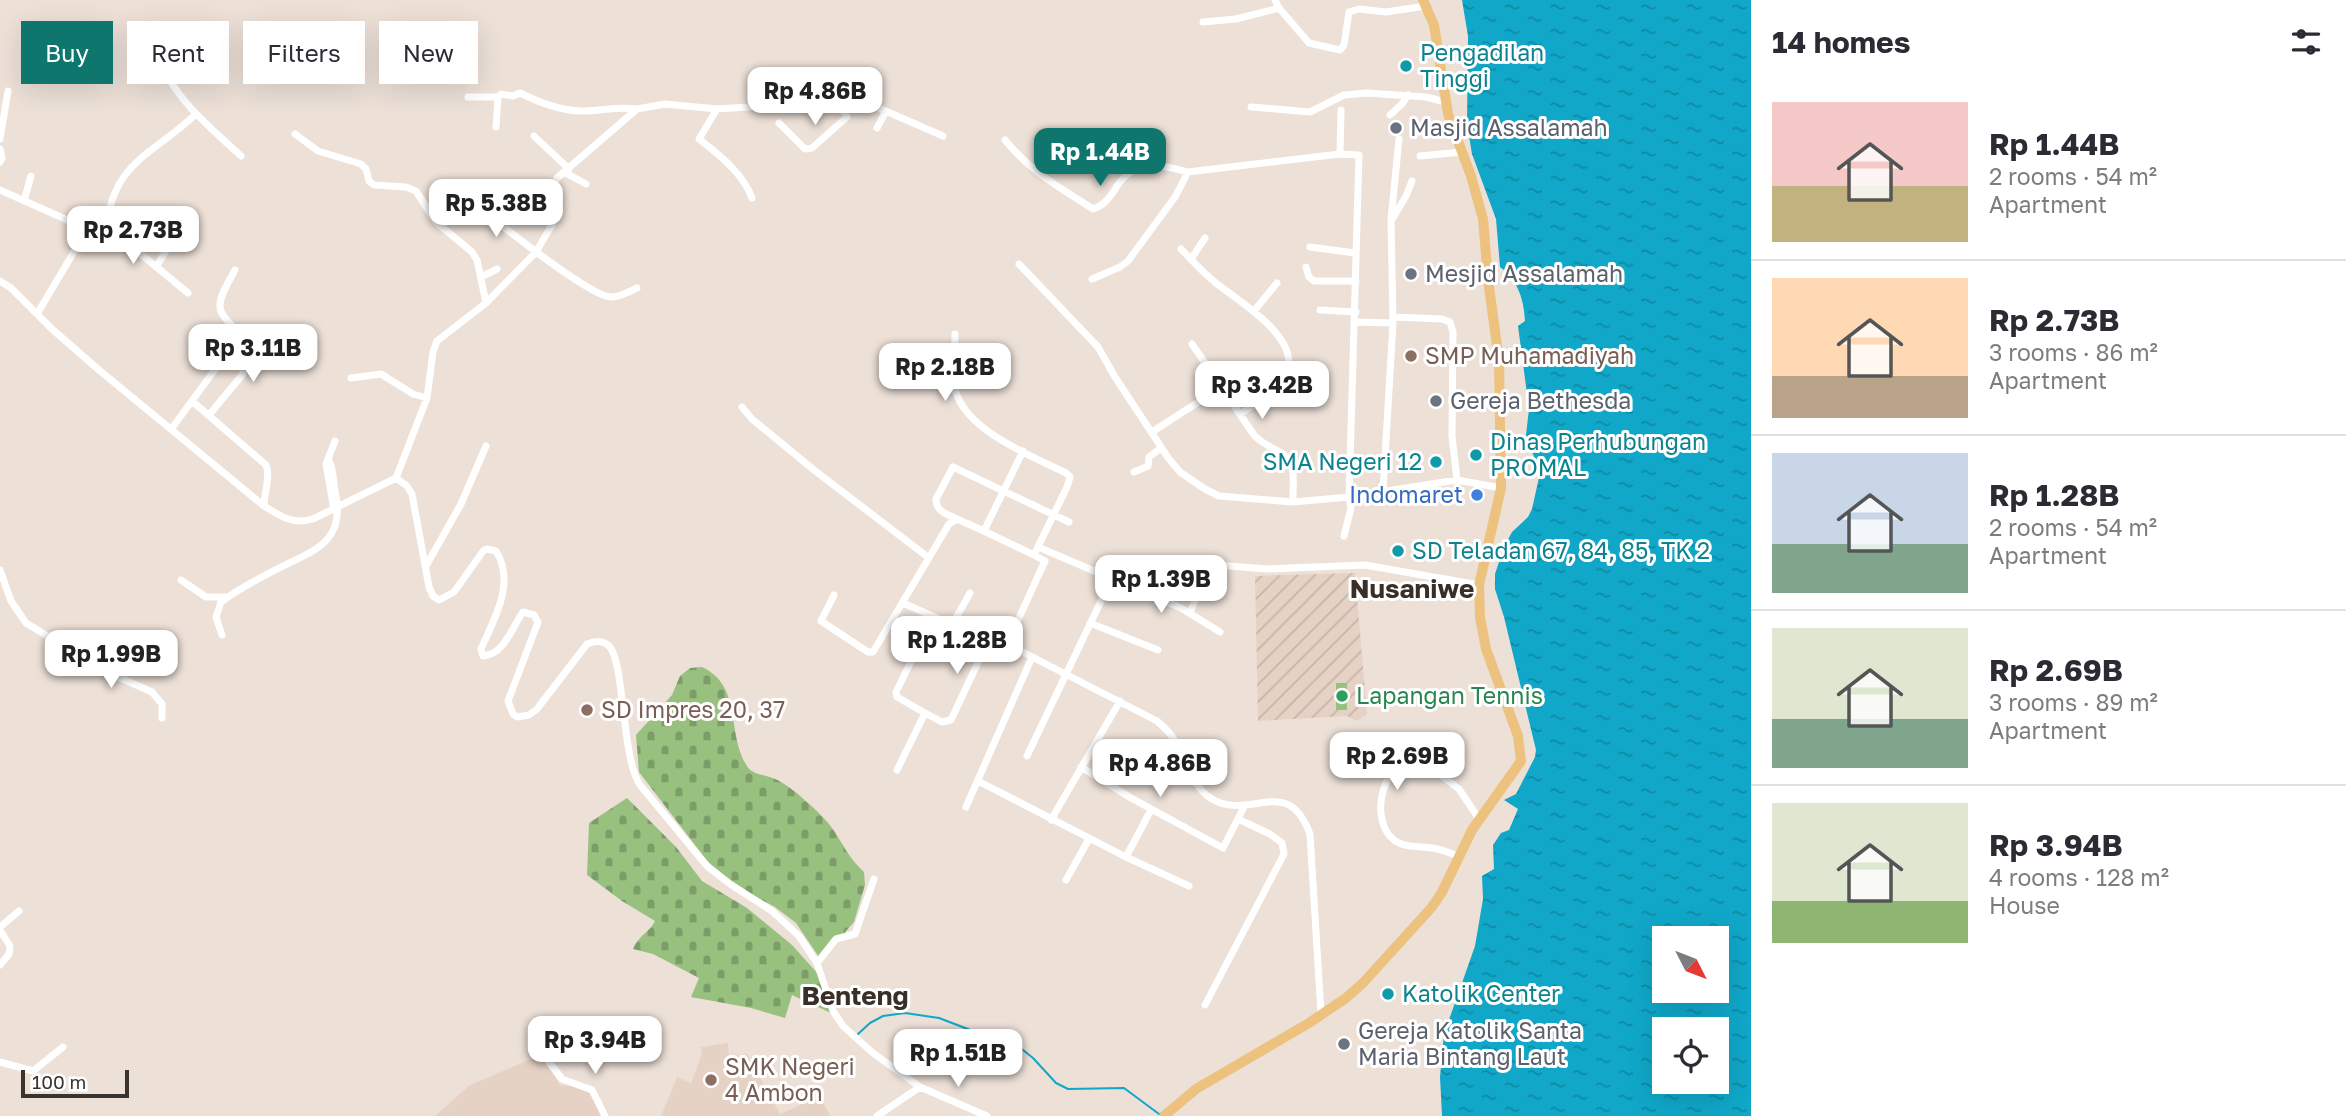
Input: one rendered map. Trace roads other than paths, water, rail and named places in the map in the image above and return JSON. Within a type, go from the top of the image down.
[{"type":"main road","points":[[1165,1114],[1206,1083],[1321,1014],[1363,983],[1409,934],[1442,892],[1479,819],[1521,761],[1518,736],[1486,649],[1480,617],[1479,584],[1501,488],[1499,361],[1483,219],[1445,102],[1434,25],[1425,3]]},
{"type":"street","points":[[1275,0],[1309,43],[1340,50],[1344,45],[1349,12],[1359,9],[1386,12],[1425,3]]},
{"type":"street","points":[[1203,22],[1237,19],[1279,8]]},
{"type":"street","points":[[172,84],[195,116],[242,156]]},
{"type":"street","points":[[0,139],[8,90]]},
{"type":"street","points":[[468,97],[498,97],[501,94],[513,96],[520,93],[554,107],[576,111],[621,106],[637,109],[665,104],[717,109],[749,107],[814,94],[833,93],[849,95],[943,136]]},
{"type":"street","points":[[779,123],[802,147],[812,148],[847,117],[833,93]]},
{"type":"street","points":[[1251,107],[1310,112],[1349,94],[1408,95],[1445,102]]},
{"type":"street","points":[[1390,116],[1408,95]]},
{"type":"street","points":[[496,127],[498,97]]},
{"type":"street","points":[[0,281],[11,288],[99,370],[264,506],[284,518],[298,522],[313,519],[337,510],[396,478],[427,398],[437,341],[486,303],[536,253],[553,223],[552,188],[557,178],[637,109]]},
{"type":"street","points":[[717,109],[699,139],[736,173],[748,187],[752,198]]},
{"type":"street","points":[[1340,154],[1341,110]]},
{"type":"street","points":[[877,128],[886,111]]},
{"type":"street","points":[[106,229],[114,191],[133,164],[195,116]]},
{"type":"street","points":[[295,134],[318,151],[361,164],[366,169],[369,181],[374,185],[406,187],[416,191],[436,222],[472,251],[486,303]]},
{"type":"street","points":[[534,136],[567,170],[586,184]]},
{"type":"street","points":[[1383,491],[1393,320],[1391,220],[1399,139]]},
{"type":"street","points":[[1005,141],[1023,162],[1042,177],[1093,209],[1105,202],[1128,172],[1139,167],[1157,166],[1188,172],[1340,154],[1356,153],[1359,156],[1349,497],[1351,508],[1344,536]]},
{"type":"street","points":[[0,149],[0,162]]},
{"type":"street","points":[[1420,156],[1462,152]]},
{"type":"street","points":[[1092,279],[1128,261],[1175,197],[1188,172]]},
{"type":"street","points":[[24,201],[31,176]]},
{"type":"street","points":[[1391,220],[1412,181]]},
{"type":"street","points":[[0,190],[83,227],[106,229],[122,238],[188,293]]},
{"type":"street","points":[[501,225],[517,193]]},
{"type":"street","points":[[473,203],[536,253],[606,296],[618,296],[637,288]]},
{"type":"street","points":[[122,238],[137,214]]},
{"type":"street","points":[[37,314],[78,245],[83,227]]},
{"type":"street","points":[[156,267],[176,235]]},
{"type":"street","points":[[1191,260],[1205,238]]},
{"type":"street","points":[[1310,247],[1355,253]]},
{"type":"street","points":[[1181,249],[1216,283],[1270,324],[1289,361],[1279,385],[1240,414]]},
{"type":"street","points":[[1019,264],[1098,347],[1161,448],[1180,472],[1212,494],[1293,502],[1349,497],[1457,480],[1501,488]]},
{"type":"street","points":[[1306,267],[1309,277],[1314,281],[1356,281]]},
{"type":"street","points":[[481,277],[497,269]]},
{"type":"street","points":[[172,428],[230,352],[238,335],[221,312],[220,305],[235,270]]},
{"type":"street","points":[[1254,311],[1277,282]]},
{"type":"street","points":[[1320,310],[1356,312]]},
{"type":"street","points":[[1355,322],[1442,319],[1450,322],[1452,436],[1457,480]]},
{"type":"street","points":[[955,334],[953,371],[958,398],[983,428],[1070,477],[1034,555]]},
{"type":"street","points":[[1192,344],[1258,440],[1283,453],[1292,462],[1293,502]]},
{"type":"street","points":[[209,415],[243,374],[244,365],[230,352]]},
{"type":"street","points":[[351,378],[381,374],[413,394],[427,398]]},
{"type":"street","points":[[1152,432],[1220,388]]},
{"type":"street","points":[[192,401],[266,465],[268,475],[264,506]]},
{"type":"street","points":[[741,407],[814,470],[929,558]]},
{"type":"street","points":[[222,635],[216,617],[221,603],[279,568],[319,549],[330,537],[337,510],[328,459],[335,441]]},
{"type":"street","points":[[425,566],[461,504],[486,446]]},
{"type":"street","points":[[1134,472],[1148,466],[1149,457],[1161,448]]},
{"type":"street","points":[[984,531],[1023,451]]},
{"type":"street","points":[[1045,561],[939,510],[936,499],[953,467],[1069,522]]},
{"type":"street","points":[[396,478],[412,494],[433,596],[439,600],[454,592],[484,550],[498,553],[503,573],[502,596],[495,620],[481,649],[483,656],[490,655],[507,639],[523,612],[530,612],[538,622],[508,701],[513,714],[517,717],[529,715],[537,709],[587,644],[598,641],[609,645],[613,652],[631,760],[638,781],[707,866],[788,923],[806,944],[817,962],[836,1018],[873,1053],[920,1087],[987,1116]]},
{"type":"street","points":[[834,595],[821,621],[868,652],[876,649],[949,524],[957,519]]},
{"type":"street","points":[[1038,547],[1190,613],[1220,632]]},
{"type":"street","points":[[1007,644],[1049,551]]},
{"type":"street","points":[[1190,613],[1205,575],[1216,565],[1267,569],[1365,565],[1479,584]]},
{"type":"street","points":[[0,570],[10,601],[26,623],[107,672],[152,692],[162,704],[162,718]]},
{"type":"street","points":[[1027,756],[1112,578]]},
{"type":"street","points":[[181,580],[206,597],[228,597]]},
{"type":"street","points":[[952,625],[970,593]]},
{"type":"street","points":[[903,603],[952,625],[1007,644],[1157,721],[1174,738],[1201,791],[1220,803],[1245,805],[1270,801],[1286,804],[1301,814],[1310,834],[1321,1014]]},
{"type":"street","points":[[933,617],[896,694],[898,699],[942,722],[951,720],[989,639]]},
{"type":"street","points":[[1090,623],[1158,650]]},
{"type":"street","points":[[967,807],[1032,657]]},
{"type":"street","points":[[1051,820],[1120,701]]},
{"type":"street","points":[[897,770],[925,713]]},
{"type":"street","points":[[1458,856],[1394,840],[1388,833],[1383,815],[1382,794],[1387,779],[1399,767],[1426,764],[1459,789],[1479,819]]},
{"type":"street","points":[[1082,767],[1151,810],[1223,848],[1245,805]]},
{"type":"street","points":[[978,782],[1088,839],[1189,886]]},
{"type":"street","points":[[1126,857],[1151,810]]},
{"type":"street","points":[[1205,1005],[1284,853],[1282,843],[1276,838],[1238,819]]},
{"type":"street","points":[[1066,880],[1088,839]]},
{"type":"street","points":[[817,962],[836,939],[855,934],[874,879]]},
{"type":"street","points":[[0,965],[10,950],[10,944],[1,931],[19,911]]},
{"type":"street","points":[[0,1062],[33,1071],[63,1047]]},
{"type":"street","points":[[549,1062],[562,1079],[592,1090],[605,1116]]},
{"type":"street","points":[[877,1116],[920,1087]]},
{"type":"water","points":[[1462,0],[1751,0],[1751,1116],[1442,1116],[1440,1077],[1444,1034],[1475,946],[1483,899],[1482,876],[1494,869],[1493,845],[1501,833],[1509,830],[1518,809],[1504,800],[1516,794],[1536,750],[1495,589],[1495,574],[1504,547],[1512,532],[1528,517],[1532,509],[1540,473],[1526,435],[1529,409],[1518,326],[1525,321],[1516,284],[1500,267],[1496,219],[1472,154],[1467,124],[1468,36]]},
{"type":"waterway","points":[[857,1035],[883,1016],[905,1013],[939,1018],[973,1031],[1000,1037],[1018,1046],[1056,1083],[1068,1089],[1124,1088],[1159,1114]]},
{"type":"place","name":"Pengadilan Tinggi","points":[[1406,66]]},
{"type":"place","name":"Masjid Assalamah","points":[[1396,128]]},
{"type":"place","name":"Mesjid Assalamah","points":[[1411,274]]},
{"type":"place","name":"SMP Muhamadiyah","points":[[1411,356]]},
{"type":"place","name":"Gereja Bethesda","points":[[1436,401]]},
{"type":"place","name":"Dinas Perhubungan PROMAL","points":[[1476,455]]},
{"type":"place","name":"SMA Negeri 12","points":[[1436,462]]},
{"type":"place","name":"Indomaret","points":[[1477,495]]},
{"type":"place","name":"SD Teladan 67, 84, 85, TK 2","points":[[1398,551]]},
{"type":"place","name":"Lapangan Tennis","points":[[1342,696]]},
{"type":"place","name":"SD Impres 20, 37","points":[[587,710]]},
{"type":"place","name":"Katolik Center","points":[[1388,994]]},
{"type":"place","name":"Gereja Katolik Santa Maria Bintang Laut","points":[[1344,1044]]},
{"type":"place","name":"SMK Negeri 4 Ambon","points":[[711,1080]]},
{"type":"district","name":"Nusaniwe","points":[[1412,589]]},
{"type":"district","name":"Benteng","points":[[855,996]]}]
